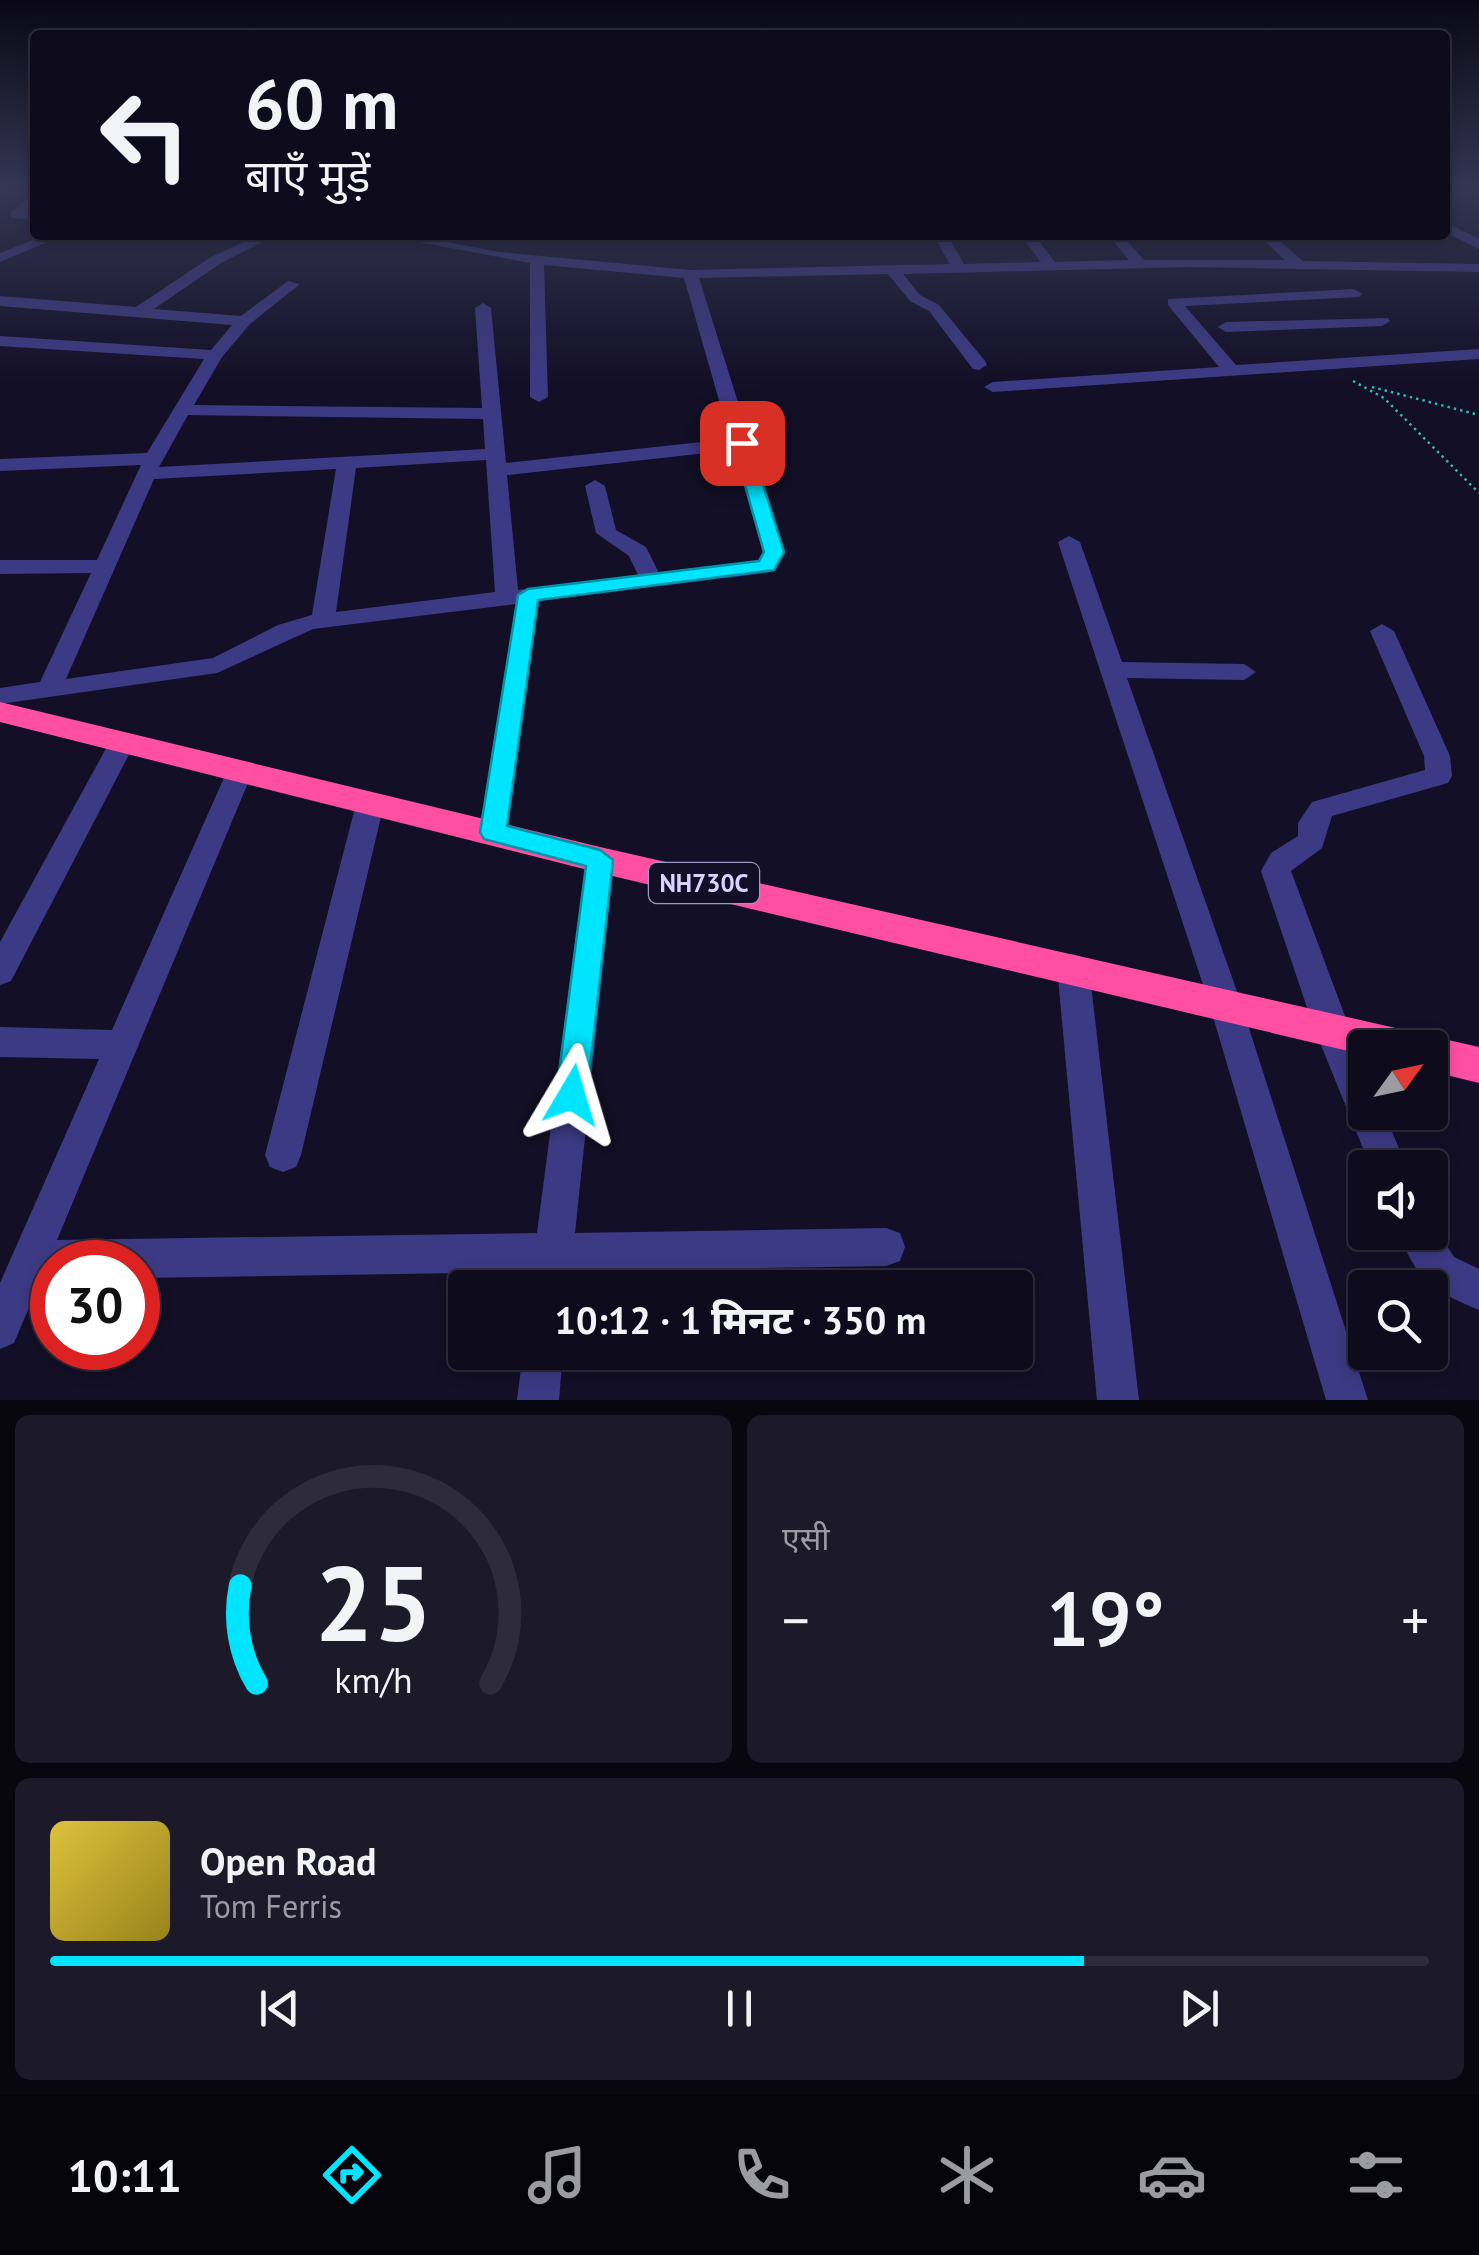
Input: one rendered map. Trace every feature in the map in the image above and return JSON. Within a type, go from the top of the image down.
[{"type":"highway","name":"NH730C","points":[[2,712],[600,860],[1348,1033]]},
{"type":"highway","points":[[1448,1057],[1479,1065]]},
{"type":"street","points":[[138,313],[234,251]]},
{"type":"street","points":[[469,251],[690,274],[1140,264],[1184,282],[1354,294]]},
{"type":"street","points":[[950,251],[960,268]]},
{"type":"street","points":[[1040,251],[1052,266]]},
{"type":"street","points":[[1129,251],[1140,264]]},
{"type":"street","points":[[1284,251],[1298,264]]},
{"type":"street","points":[[537,261],[539,397]]},
{"type":"street","points":[[1184,282],[1298,264],[1479,268]]},
{"type":"street","points":[[892,270],[914,298],[934,308],[980,364]]},
{"type":"street","points":[[2,712],[49,689],[216,665],[242,657],[282,630],[323,621],[746,569],[773,560],[690,274]]},
{"type":"street","points":[[1184,282],[1238,342]]},
{"type":"street","points":[[1184,282],[1173,302],[1231,370]]},
{"type":"street","points":[[49,689],[150,466],[215,355],[244,321],[293,284]]},
{"type":"street","points":[[0,301],[244,321]]},
{"type":"street","points":[[8,344],[79,308]]},
{"type":"street","points":[[483,308],[495,462],[518,596],[493,832]]},
{"type":"street","points":[[1226,327],[1382,321]]},
{"type":"street","points":[[8,344],[215,355]]},
{"type":"street","points":[[993,387],[1479,354]]},
{"type":"street","points":[[182,410],[411,436],[495,462],[742,443]]},
{"type":"street","points":[[0,465],[346,462],[411,436],[490,414]]},
{"type":"street","points":[[323,621],[346,462]]},
{"type":"street","points":[[595,486],[606,532],[638,552],[651,580]]},
{"type":"street","points":[[1069,542],[1225,1003],[1347,1400]]},
{"type":"street","points":[[0,567],[105,566]]},
{"type":"street","points":[[1348,1070],[1276,871],[1281,861],[1312,841],[1312,823],[1322,810],[1431,781],[1441,770],[1382,631]]},
{"type":"street","points":[[1112,670],[1244,672]]},
{"type":"street","points":[[0,972],[122,743]]},
{"type":"street","points":[[39,1240],[240,771]]},
{"type":"street","points":[[283,1155],[370,804]]},
{"type":"street","points":[[551,1270],[600,860]]},
{"type":"street","points":[[1073,967],[1118,1400]]},
{"type":"street","points":[[0,1042],[123,1045]]},
{"type":"street","points":[[160,1262],[551,1270],[886,1247]]},
{"type":"street","points":[[1428,1250],[1440,1270],[1479,1290]]},
{"type":"street","points":[[0,1329],[30,1260]]},
{"type":"street","points":[[538,1400],[541,1370]]},
{"type":"path","points":[[1352,380],[1479,415]]},
{"type":"path","points":[[1364,385],[1384,398],[1479,493]]},
{"type":"route","points":[[572,1095],[600,860],[493,832],[528,595],[766,566],[773,560],[774,552],[742,443]]}]
